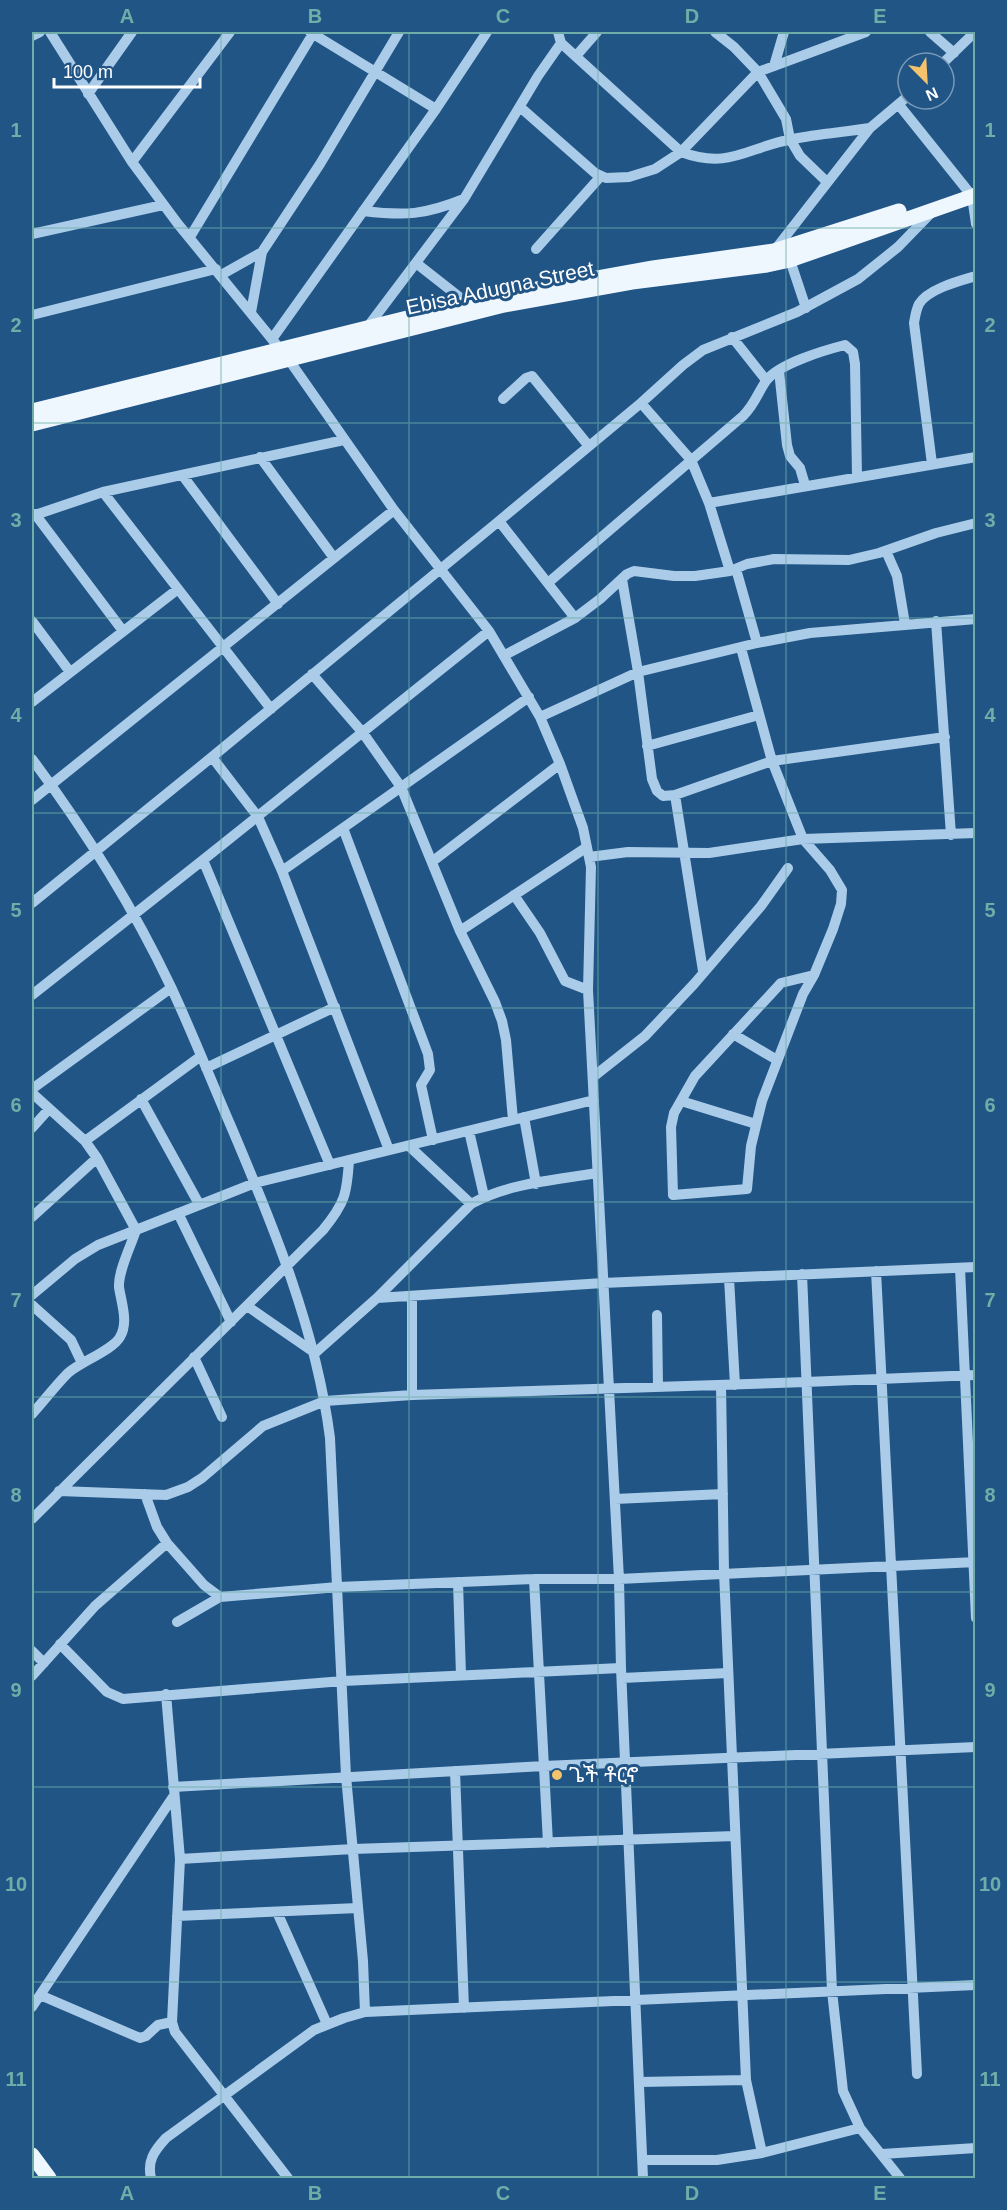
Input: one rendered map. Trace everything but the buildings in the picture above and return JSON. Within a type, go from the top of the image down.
[{"type":"main road","name":"Ebisa Adugna Street","points":[[32,411],[467,303],[583,279],[770,258],[790,260],[937,208],[972,191]]},
{"type":"main road","name":"Ebisa Adugna Street","points":[[32,424],[280,349],[504,305],[770,258],[972,191]]},
{"type":"main road","points":[[32,2155],[49,2178]]},
{"type":"street","points":[[32,36],[40,32]]},
{"type":"street","points":[[50,32],[132,162],[280,349],[394,510],[489,631],[540,717],[583,828],[591,878],[588,990],[619,1579],[621,1673],[644,2178]]},
{"type":"street","points":[[88,94],[132,32]]},
{"type":"street","points":[[132,162],[230,32]]},
{"type":"street","points":[[190,237],[312,32],[436,109]]},
{"type":"street","points":[[251,312],[262,252],[320,164],[399,32]]},
{"type":"street","points":[[280,349],[363,212],[488,32]]},
{"type":"street","points":[[576,56],[597,32]]},
{"type":"street","points":[[715,32],[734,47],[758,72],[786,119],[790,139],[800,156],[826,182]]},
{"type":"street","points":[[774,66],[784,32]]},
{"type":"street","points":[[520,107],[596,173],[606,178],[629,177],[655,169],[681,152],[758,72],[866,32]]},
{"type":"street","points":[[930,32],[952,51]]},
{"type":"street","points":[[956,51],[975,32]]},
{"type":"street","points":[[366,329],[464,199],[560,37],[576,56],[681,152],[698,158],[724,160],[790,139],[870,128]]},
{"type":"street","points":[[770,258],[826,182],[870,128],[896,107]]},
{"type":"street","points":[[904,111],[972,191],[975,224]]},
{"type":"street","points":[[536,249],[601,176]]},
{"type":"street","points":[[363,212],[406,215],[436,210],[464,199]]},
{"type":"street","points":[[32,234],[164,204]]},
{"type":"street","points":[[32,903],[213,757],[641,403],[683,365],[703,350],[806,308],[858,279],[898,247],[937,208]]},
{"type":"street","points":[[32,315],[218,272],[262,252]]},
{"type":"street","points":[[790,260],[806,308]]},
{"type":"street","points":[[416,263],[467,303]]},
{"type":"street","points":[[932,464],[914,323],[920,304],[927,296],[951,283],[975,276]]},
{"type":"street","points":[[732,337],[766,380]]},
{"type":"street","points":[[549,582],[753,405],[766,380],[814,353],[845,345],[850,348],[855,364],[858,476]]},
{"type":"street","points":[[779,371],[787,446],[790,456],[800,468],[806,485]]},
{"type":"street","points":[[503,399],[526,378],[532,376],[588,445]]},
{"type":"street","points":[[641,403],[692,460],[709,502],[757,643]]},
{"type":"street","points":[[123,631],[33,515],[103,492],[344,440]]},
{"type":"street","points":[[260,457],[334,558]]},
{"type":"street","points":[[709,502],[975,457]]},
{"type":"street","points":[[183,476],[278,603]]},
{"type":"street","points":[[103,492],[271,709]]},
{"type":"street","points":[[32,800],[394,510]]},
{"type":"street","points":[[499,520],[575,618]]},
{"type":"street","points":[[505,655],[575,618],[634,571],[695,576],[733,570],[747,564],[774,559],[849,560],[975,523]]},
{"type":"street","points":[[886,551],[897,576],[905,624]]},
{"type":"street","points":[[622,579],[638,672],[652,779],[657,791],[663,796],[675,795],[772,761],[945,737]]},
{"type":"street","points":[[32,702],[178,589]]},
{"type":"street","points":[[540,717],[638,672],[757,643],[810,633],[975,619]]},
{"type":"street","points":[[32,621],[70,672]]},
{"type":"street","points":[[936,621],[951,835]]},
{"type":"street","points":[[32,995],[489,631]]},
{"type":"street","points":[[741,648],[772,761],[804,839],[830,870],[842,890],[838,912],[814,975],[803,994],[762,1101],[751,1146],[747,1189],[673,1195],[671,1127],[674,1113],[695,1076],[781,983],[814,975]]},
{"type":"street","points":[[312,674],[363,733],[401,787],[460,931],[502,1021],[519,1118],[536,1184]]},
{"type":"street","points":[[282,871],[529,697]]},
{"type":"street","points":[[647,746],[759,715]]},
{"type":"street","points":[[213,757],[258,817],[282,871],[389,1150]]},
{"type":"street","points":[[32,759],[133,914],[171,988],[255,1183],[315,1353],[330,1438],[346,1776],[365,2012]]},
{"type":"street","points":[[433,861],[560,764]]},
{"type":"street","points":[[675,795],[703,971]]},
{"type":"street","points":[[343,828],[428,1053],[430,1070],[421,1085],[433,1140]]},
{"type":"street","points":[[460,931],[514,895],[588,852],[709,853],[804,839],[975,833]]},
{"type":"street","points":[[203,861],[330,1165]]},
{"type":"street","points":[[593,1077],[645,1036],[761,906],[788,867]]},
{"type":"street","points":[[514,895],[540,933],[565,981],[588,990]]},
{"type":"street","points":[[32,1414],[69,1373],[110,1347],[120,1337],[124,1327],[119,1284],[136,1230],[97,1158],[84,1141],[32,1091],[171,988]]},
{"type":"street","points":[[206,1068],[334,1007]]},
{"type":"street","points":[[734,1034],[777,1060]]},
{"type":"street","points":[[84,1141],[201,1056]]},
{"type":"street","points":[[141,1099],[199,1204]]},
{"type":"street","points":[[32,1295],[86,1251],[255,1183],[594,1100]]},
{"type":"street","points":[[681,1101],[756,1124]]},
{"type":"street","points":[[32,1128],[49,1109]]},
{"type":"street","points":[[469,1131],[484,1196]]},
{"type":"street","points":[[409,1146],[471,1204]]},
{"type":"street","points":[[32,1217],[97,1158]]},
{"type":"street","points":[[32,1519],[323,1230],[340,1209],[347,1190],[349,1160]]},
{"type":"street","points":[[315,1353],[377,1299],[471,1204],[484,1196],[597,1173]]},
{"type":"street","points":[[178,1213],[231,1322]]},
{"type":"street","points":[[377,1299],[603,1283],[975,1267]]},
{"type":"street","points":[[960,1268],[970,1375],[975,1618]]},
{"type":"street","points":[[876,1271],[917,2074]]},
{"type":"street","points":[[802,1274],[832,1991],[843,2091],[860,2128],[900,2178]]},
{"type":"street","points":[[729,1278],[735,1385]]},
{"type":"street","points":[[412,1296],[412,1395]]},
{"type":"street","points":[[32,1305],[71,1340],[82,1363]]},
{"type":"street","points":[[247,1306],[315,1353]]},
{"type":"street","points":[[657,1315],[658,1387]]},
{"type":"street","points":[[194,1357],[222,1417]]},
{"type":"street","points":[[59,1491],[166,1495],[188,1487],[202,1478],[263,1426],[325,1401],[412,1395],[806,1383],[970,1375]]},
{"type":"street","points":[[721,1385],[724,1572],[746,2080],[762,2153]]},
{"type":"street","points":[[145,1494],[157,1527],[167,1544],[204,1585],[220,1597]]},
{"type":"street","points":[[615,1499],[723,1494]]},
{"type":"street","points":[[32,1676],[95,1606],[167,1544]]},
{"type":"street","points":[[177,1622],[220,1597],[338,1587],[619,1579],[724,1572],[974,1562]]},
{"type":"street","points":[[534,1580],[548,1843]]},
{"type":"street","points":[[458,1582],[461,1675]]},
{"type":"street","points":[[60,1644],[107,1692],[123,1699],[343,1681],[461,1675],[539,1672],[728,1673]]},
{"type":"street","points":[[32,1651],[44,1663]]},
{"type":"street","points":[[166,1694],[180,1859],[172,2022],[175,2032],[223,2097],[288,2178]]},
{"type":"street","points":[[173,1792],[346,1776],[975,1747]]},
{"type":"street","points":[[455,1771],[464,2008]]},
{"type":"street","points":[[32,2007],[173,1792]]},
{"type":"street","points":[[180,1859],[353,1849],[735,1836]]},
{"type":"street","points":[[177,1916],[358,1908]]},
{"type":"street","points":[[277,1912],[327,2024]]},
{"type":"street","points":[[151,2178],[148,2166],[154,2151],[166,2138],[314,2030],[365,2012],[975,1985]]},
{"type":"street","points":[[40,1995],[140,2038],[146,2037],[158,2025],[172,2022]]},
{"type":"street","points":[[639,2082],[746,2080]]},
{"type":"street","points":[[643,2160],[717,2160],[762,2153],[860,2128]]},
{"type":"street","points":[[882,2154],[975,2148]]},
{"type":"place","name":"ጌች ቶርኖ","points":[[557,1775]]}]
